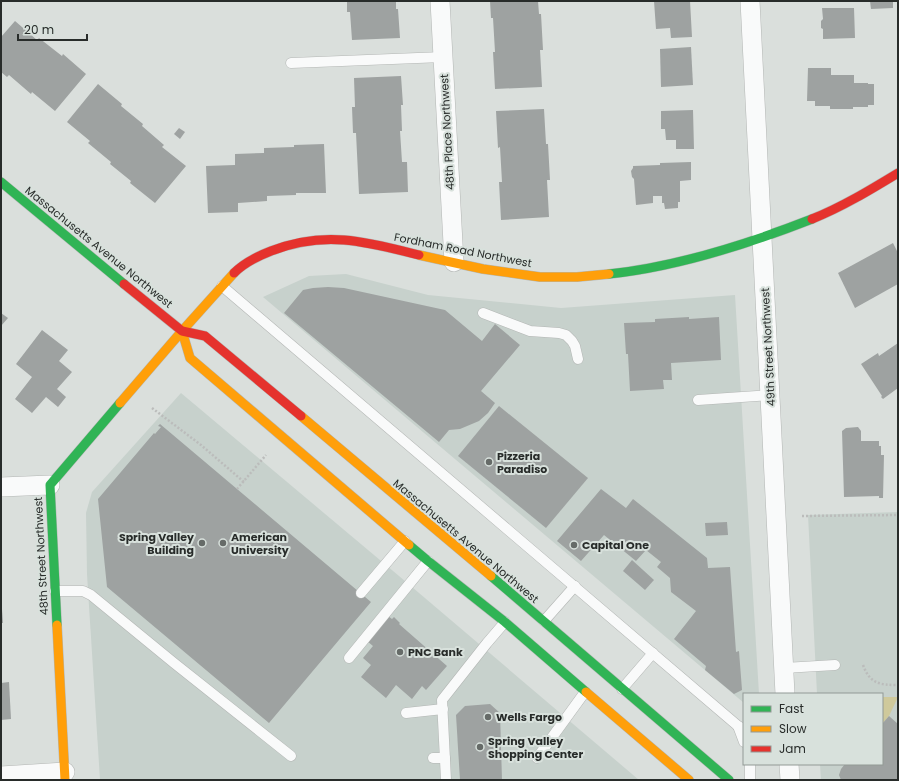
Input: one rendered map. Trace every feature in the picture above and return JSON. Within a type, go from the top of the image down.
[{"type":"main road","name":"Fordham Road Northwest","points":[[182,331],[240,267],[264,254],[290,245],[317,240],[358,242],[515,274],[540,277],[577,277],[617,273],[661,266],[718,251],[800,224],[824,214],[870,190],[898,173]]},
{"type":"main road","name":"Massachusetts Avenue Northwest","points":[[1,182],[182,331],[205,336],[544,621],[729,780]]},
{"type":"main road","name":"48th Street Northwest","points":[[65,776],[50,485],[182,331]]},
{"type":"main road","points":[[182,331],[190,358],[428,561],[505,622],[689,780]]},
{"type":"street","name":"48th Place Northwest","points":[[440,1],[454,262]]},
{"type":"street","name":"49th Street Northwest","points":[[750,1],[785,693]]},
{"type":"street","points":[[1,487],[50,485]]},
{"type":"street","points":[[789,765],[790,780]]},
{"type":"street","points":[[1,776],[65,776]]},
{"type":"lane","points":[[291,63],[443,57]]},
{"type":"lane","points":[[222,286],[741,727],[743,737]]},
{"type":"lane","points":[[483,313],[530,331],[559,333],[566,335],[575,346],[578,359]]},
{"type":"lane","points":[[698,400],[770,395]]},
{"type":"lane","points":[[361,594],[405,541]]},
{"type":"lane","points":[[349,658],[428,561]]},
{"type":"lane","points":[[544,621],[575,586]]},
{"type":"lane","points":[[55,591],[83,591],[91,595],[291,756]]},
{"type":"lane","points":[[446,780],[442,700],[505,622]]},
{"type":"lane","points":[[622,689],[653,653]]},
{"type":"lane","points":[[784,668],[835,665]]},
{"type":"lane","points":[[537,758],[585,692]]},
{"type":"lane","points":[[406,713],[443,709]]},
{"type":"lane","points":[[433,758],[445,758]]},
{"type":"lane","points":[[750,765],[750,780]]},
{"type":"path","points":[[152,408],[201,445],[244,482]]},
{"type":"path","points":[[237,489],[266,455]]},
{"type":"path","points":[[802,516],[898,515]]},
{"type":"path","points":[[863,665],[866,673],[877,683],[884,685],[898,685]]},
{"type":"shaded area","points":[[346,274],[428,295],[561,308],[735,295],[759,693],[743,693],[743,702],[263,297],[309,276]]},
{"type":"shaded area","points":[[181,393],[639,780],[100,780],[87,574],[86,513],[92,492]]},
{"type":"shaded area","points":[[898,512],[898,780],[821,780],[820,765],[883,765],[883,693],[817,693],[808,515]]},
{"type":"shaded area","points":[[883,697],[898,697],[889,716],[883,723]]},
{"type":"building","points":[[347,1],[396,1],[400,38],[352,40],[350,12],[347,12]]},
{"type":"building","points":[[490,1],[538,1],[539,14],[541,14],[543,50],[540,50],[542,87],[495,89],[493,52],[495,52],[493,18],[491,18]]},
{"type":"building","points":[[654,1],[690,1],[692,37],[671,38],[670,28],[656,29]]},
{"type":"building","points":[[870,1],[893,1],[893,8],[871,9]]},
{"type":"building","points":[[822,8],[854,8],[855,38],[823,39],[823,29],[821,28],[821,21],[823,19]]},
{"type":"building","points":[[15,21],[37,40],[39,38],[62,56],[63,54],[86,74],[55,111],[32,92],[31,94],[9,75],[7,77],[1,72],[1,37]]},
{"type":"building","points":[[691,47],[693,85],[661,87],[660,49]]},
{"type":"building","points":[[808,68],[831,68],[831,75],[854,75],[854,83],[874,84],[874,105],[868,105],[868,107],[853,107],[853,109],[830,109],[830,106],[815,106],[815,101],[807,101]]},
{"type":"building","points":[[401,76],[403,105],[401,105],[402,131],[400,131],[402,162],[407,162],[408,192],[359,194],[356,133],[353,133],[352,107],[355,107],[354,78]]},
{"type":"building","points":[[98,84],[143,124],[142,126],[164,145],[162,147],[186,166],[155,203],[130,183],[131,181],[88,143],[90,141],[67,122]]},
{"type":"building","points":[[544,109],[550,180],[547,180],[549,217],[501,220],[499,182],[502,182],[496,111]]},
{"type":"building","points":[[693,110],[694,149],[676,149],[676,140],[666,140],[665,129],[661,129],[661,111]]},
{"type":"building","points":[[179,128],[185,132],[180,139],[174,134]]},
{"type":"building","points":[[324,144],[326,193],[296,193],[296,195],[267,196],[267,201],[238,203],[238,212],[208,213],[206,166],[235,165],[235,154],[264,153],[264,148]]},
{"type":"building","points":[[691,162],[691,180],[680,181],[680,202],[678,202],[678,208],[665,209],[664,203],[662,203],[662,196],[653,196],[653,203],[636,205],[634,179],[631,171],[633,166]]},
{"type":"building","points":[[893,243],[898,253],[898,284],[855,308],[838,273]]},
{"type":"building","points":[[328,287],[344,288],[445,310],[482,341],[495,324],[520,345],[481,391],[495,403],[488,413],[479,421],[460,429],[449,430],[439,442],[284,313],[303,290]]},
{"type":"building","points":[[1,313],[8,318],[1,326]]},
{"type":"building","points":[[689,317],[689,319],[719,317],[721,360],[671,363],[672,380],[663,380],[664,389],[630,391],[628,354],[626,354],[624,323],[655,322],[655,319]]},
{"type":"building","points":[[42,330],[68,350],[59,361],[72,372],[57,389],[66,397],[58,407],[46,397],[32,413],[15,399],[32,377],[16,364]]},
{"type":"building","points":[[898,343],[898,388],[883,399],[861,364],[878,353],[879,356]]},
{"type":"building","points":[[499,406],[588,478],[546,528],[458,456]]},
{"type":"building","name":"American University","points":[[160,424],[371,602],[269,723],[107,587],[98,499],[154,433],[155,434],[161,427],[158,426]]},
{"type":"building","points":[[858,427],[861,431],[861,441],[879,441],[879,446],[881,446],[881,455],[884,455],[883,498],[879,498],[879,496],[844,497],[842,431],[846,428]]},
{"type":"building","points":[[601,489],[626,508],[633,499],[707,558],[708,568],[730,567],[736,652],[739,651],[742,690],[734,694],[705,670],[706,666],[674,639],[696,611],[671,592],[670,578],[657,567],[661,562],[646,550],[636,561],[604,535],[581,561],[557,541]]},
{"type":"building","points":[[727,522],[728,535],[706,536],[705,523]]},
{"type":"building","points":[[632,560],[654,580],[645,590],[623,571]]},
{"type":"building","points":[[2,609],[3,623],[1,623]]},
{"type":"building","name":"PNC Bank","points":[[388,616],[392,619],[394,617],[400,623],[399,624],[447,666],[426,690],[422,686],[412,699],[396,685],[386,698],[361,677],[371,665],[363,658],[373,646],[367,641]]},
{"type":"building","points":[[9,682],[11,719],[1,720],[1,683]]},
{"type":"building","name":"Spring Valley Shopping Center","points":[[490,704],[500,713],[502,780],[460,780],[456,715],[465,706]]},
{"type":"building","points":[[889,716],[898,724],[898,780],[841,780],[839,775],[844,765],[883,765],[883,723]]},
{"type":"traffic: fast","points":[[1,182],[124,284]]},
{"type":"traffic: fast","points":[[609,274],[660,266],[738,246],[812,219]]},
{"type":"traffic: fast","points":[[57,625],[50,485],[120,403]]},
{"type":"traffic: fast","points":[[409,545],[505,622],[586,692]]},
{"type":"traffic: fast","points":[[491,576],[729,780]]},
{"type":"traffic: slow","points":[[419,255],[483,269],[540,277],[577,277],[609,274]]},
{"type":"traffic: slow","points":[[120,403],[234,273]]},
{"type":"traffic: slow","points":[[182,331],[190,358],[409,545]]},
{"type":"traffic: slow","points":[[301,416],[491,576]]},
{"type":"traffic: slow","points":[[57,625],[65,780]]},
{"type":"traffic: slow","points":[[586,692],[689,780]]},
{"type":"traffic: jam","points":[[812,219],[845,204],[898,173]]},
{"type":"traffic: jam","points":[[234,273],[242,266],[261,255],[289,245],[316,240],[353,241],[419,255]]},
{"type":"traffic: jam","points":[[124,284],[182,331],[205,336],[301,416]]},
{"type":"place","name":"Pizzeria Paradiso","points":[[489,462]]},
{"type":"place","name":"Spring Valley Building","points":[[202,543]]},
{"type":"place","name":"American University","points":[[223,543]]},
{"type":"place","name":"Capital One","points":[[574,545]]},
{"type":"place","name":"PNC Bank","points":[[400,652]]},
{"type":"place","name":"Wells Fargo","points":[[488,717]]},
{"type":"place","name":"Spring Valley Shopping Center","points":[[480,747]]}]
